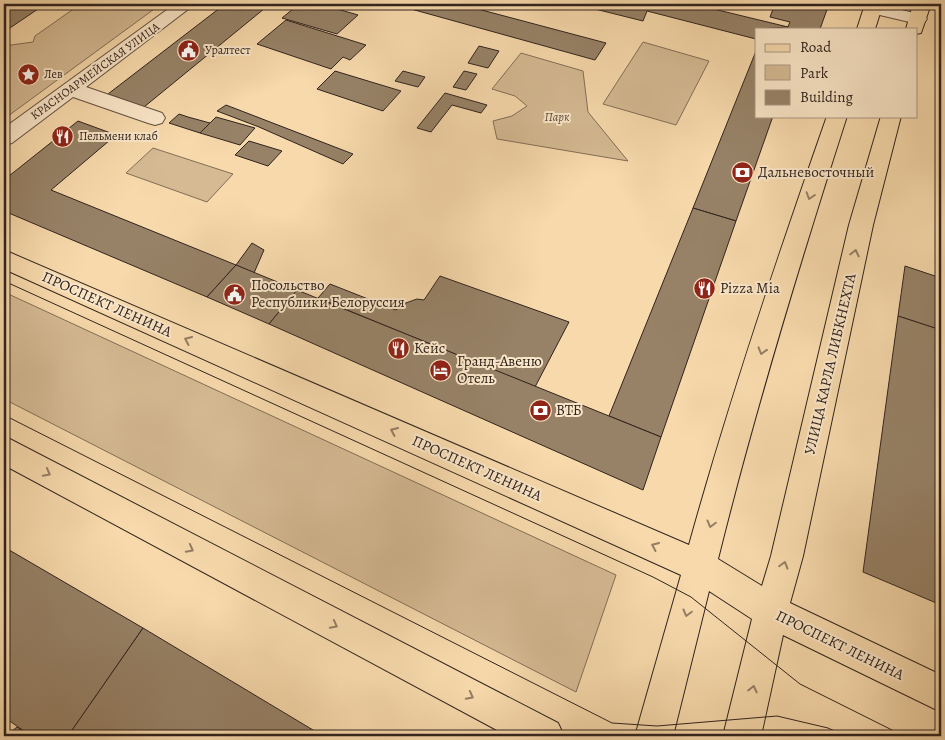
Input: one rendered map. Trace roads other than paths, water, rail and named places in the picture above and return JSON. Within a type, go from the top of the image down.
[{"type":"main road","points":[[866,28],[873,6]]},
{"type":"main road","points":[[654,736],[722,481],[801,222],[835,118]]},
{"type":"main road","name":"УЛИЦА КАРЛА ЛИБКНЕХТА","points":[[742,736],[771,612],[787,556],[861,225],[890,118]]},
{"type":"main road","name":"ПРОСПЕКТ ЛЕНИНА","points":[[4,259],[699,566],[771,612],[941,694]]},
{"type":"main road","points":[[4,450],[545,736]]},
{"type":"street","name":"КРАСНОАРМЕЙСКАЯ УЛИЦА","points":[[4,138],[186,4]]},
{"type":"street","points":[[873,6],[918,17]]},
{"type":"street","points":[[71,89],[155,118]]},
{"type":"tram line","points":[[4,281],[653,577],[691,597],[800,684],[904,736]]},
{"type":"tram line","points":[[4,415],[612,723],[657,726],[777,716],[828,728],[846,736]]},
{"type":"place","name":"Уралтест","points":[[189,50]]},
{"type":"place","name":"Лев","points":[[28,74]]},
{"type":"place","name":"Пельмени клаб","points":[[63,136]]},
{"type":"place","name":"Дальневосточный","points":[[742,172]]},
{"type":"place","name":"Pizza Mia","points":[[704,288]]},
{"type":"place","name":"Посольство Республики Белоруссия","points":[[235,294]]},
{"type":"place","name":"Кейс","points":[[398,348]]},
{"type":"place","name":"Гранд-Авеню Отель","points":[[441,370]]},
{"type":"place","name":"ВТБ","points":[[540,410]]},
{"type":"park label","name":"Парк","points":[[557,117]]}]
